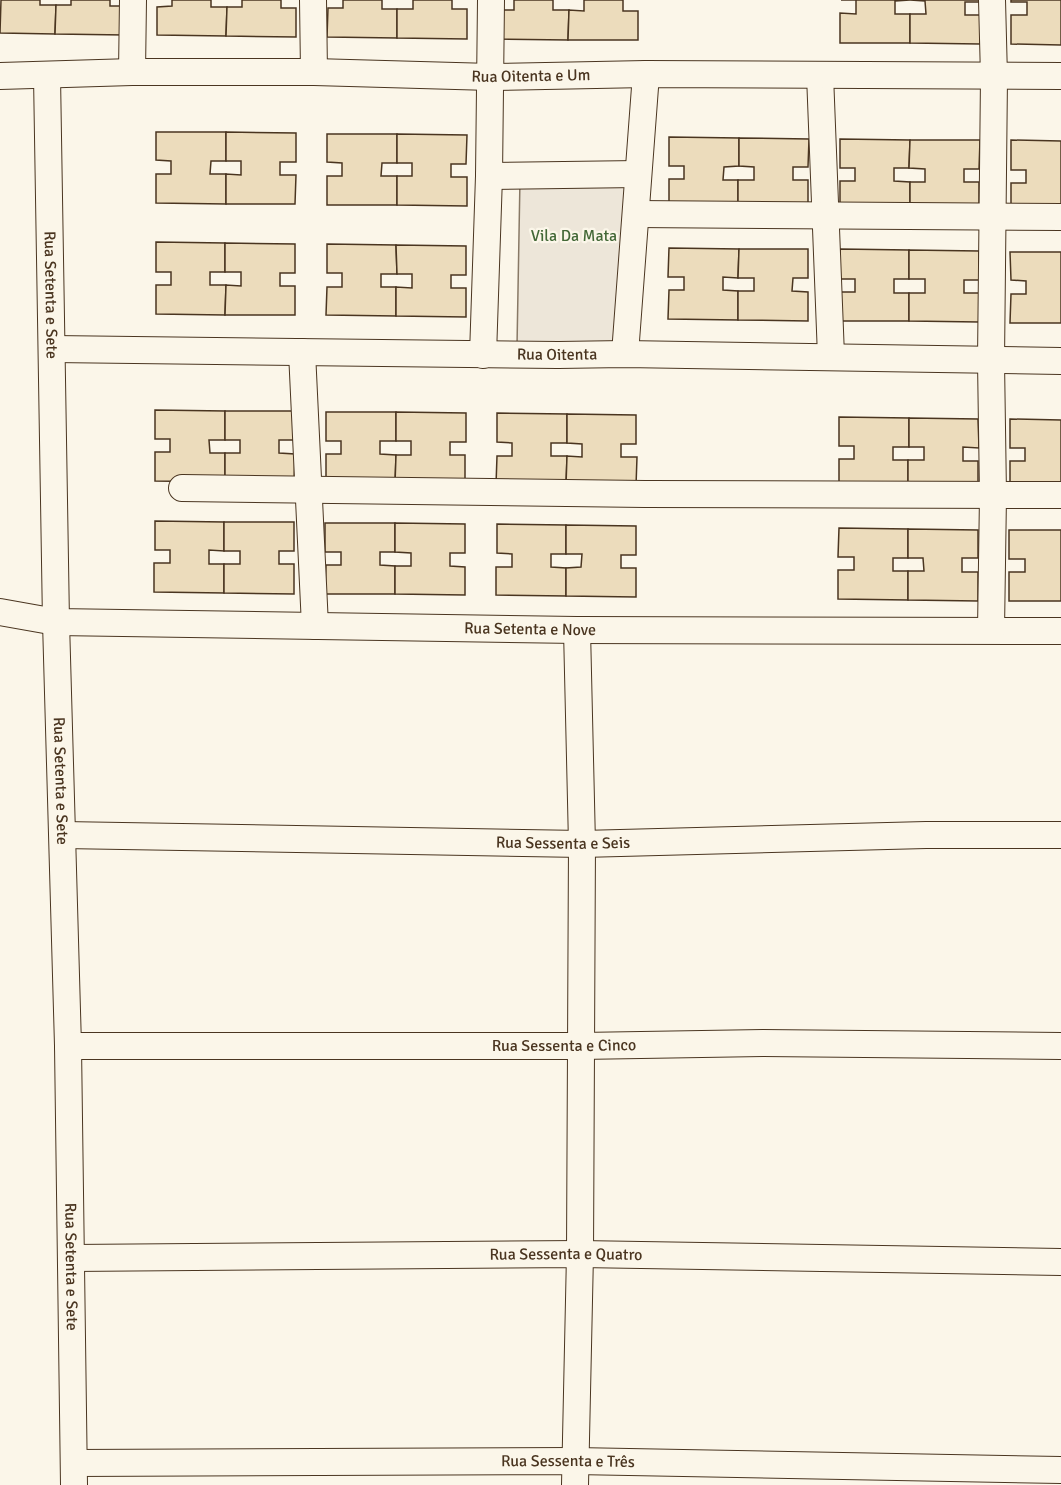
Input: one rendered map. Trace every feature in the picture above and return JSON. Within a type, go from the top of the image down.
[{"type":"street","points":[[132,72],[133,0]]},
{"type":"street","points":[[313,0],[314,72]]},
{"type":"street","points":[[483,355],[492,0]]},
{"type":"street","points":[[991,630],[994,76],[992,0]]},
{"type":"street","name":"Rua Oitenta e Um","points":[[0,76],[132,72],[314,72],[491,77],[646,74],[1061,76]]},
{"type":"street","points":[[625,354],[646,74]]},
{"type":"street","points":[[820,75],[831,356]]},
{"type":"street","name":"Rua Setenta e Sete","points":[[47,76],[56,622],[68,1046],[74,1474]]},
{"type":"street","points":[[489,176],[638,174]]},
{"type":"street","points":[[636,214],[1061,217]]},
{"type":"street","name":"Rua Oitenta","points":[[53,350],[831,356],[1061,361]]},
{"type":"street","points":[[302,352],[315,626]]},
{"type":"street","points":[[182,488],[308,488],[645,495],[1061,495]]},
{"type":"street","name":"Rua Setenta e Nove","points":[[0,612],[56,622],[577,630],[1061,631]]},
{"type":"street","points":[[575,1473],[580,1254],[582,844],[577,630]]},
{"type":"street","name":"Rua Sessenta e Seis","points":[[63,836],[582,844],[926,835],[1061,835]]},
{"type":"street","name":"Rua Sessenta e Cinco","points":[[68,1046],[580,1046],[763,1043],[1061,1046]]},
{"type":"street","name":"Rua Sessenta e Quatro","points":[[71,1258],[580,1254],[1061,1262]]},
{"type":"street","name":"Rua Sessenta e Três","points":[[74,1474],[1061,1470]]},
{"type":"green space","name":"Vila Da Mata","points":[[520,179],[634,179],[621,350],[517,346]]},
{"type":"building","points":[[1,0],[40,0],[40,5],[56,5],[55,34],[0,33]]},
{"type":"building","points":[[71,0],[110,0],[110,6],[125,6],[125,35],[55,34],[56,5],[71,5]]},
{"type":"building","points":[[172,0],[211,0],[211,7],[227,7],[226,36],[157,35],[157,7],[172,6]]},
{"type":"building","points":[[242,0],[281,0],[281,8],[296,8],[296,37],[226,36],[227,7],[242,7]]},
{"type":"building","points":[[343,0],[382,0],[382,9],[397,9],[397,38],[327,37],[328,8],[343,8]]},
{"type":"building","points":[[413,0],[452,0],[452,9],[467,9],[467,39],[397,38],[397,9],[413,9]]},
{"type":"building","points":[[514,0],[553,0],[553,10],[569,10],[568,40],[499,39],[499,10],[514,10]]},
{"type":"building","points":[[584,0],[623,0],[623,11],[638,11],[638,40],[568,40],[569,10],[584,11]]},
{"type":"building","points":[[856,0],[910,0],[895,1],[895,14],[910,14],[910,43],[840,43],[840,13],[856,14]]},
{"type":"building","points":[[910,0],[980,0],[980,2],[965,2],[965,15],[980,15],[980,44],[910,43],[910,14],[926,14],[925,1]]},
{"type":"building","points":[[1011,0],[1061,0],[1061,45],[1011,44],[1011,15],[1027,15],[1027,2],[1011,2]]},
{"type":"building","points":[[156,132],[226,132],[226,161],[211,161],[210,174],[226,174],[226,204],[156,203],[156,174],[171,174],[171,161],[156,160]]},
{"type":"building","points":[[226,132],[296,133],[296,162],[280,162],[280,175],[296,175],[295,204],[226,204],[226,174],[241,175],[241,161],[226,161]]},
{"type":"building","points":[[327,134],[397,134],[397,163],[382,163],[381,176],[397,176],[397,205],[327,205],[327,176],[342,176],[342,163],[327,162]]},
{"type":"building","points":[[397,134],[467,135],[466,164],[451,164],[451,177],[467,177],[467,206],[397,205],[397,176],[412,176],[412,163],[397,163]]},
{"type":"building","points":[[669,137],[739,138],[739,166],[724,167],[723,180],[738,180],[738,209],[669,208],[669,179],[684,179],[684,166],[669,166]]},
{"type":"building","points":[[739,138],[809,139],[808,167],[793,167],[793,180],[808,180],[808,210],[738,209],[738,180],[754,180],[754,167],[739,166]]},
{"type":"building","points":[[840,139],[910,140],[909,168],[894,168],[894,181],[910,182],[910,211],[840,210],[840,181],[855,181],[855,168],[840,168]]},
{"type":"building","points":[[910,140],[980,140],[979,169],[964,169],[964,182],[979,182],[979,211],[910,211],[910,182],[925,182],[925,169],[909,168]]},
{"type":"building","points":[[1011,140],[1061,141],[1061,212],[1011,212],[1011,183],[1026,183],[1026,170],[1011,170]]},
{"type":"building","points":[[156,242],[225,243],[225,272],[210,272],[210,285],[226,285],[225,315],[156,314],[156,285],[171,285],[171,272],[156,272]]},
{"type":"building","points":[[225,243],[295,244],[295,273],[280,273],[280,286],[295,286],[295,315],[225,315],[226,285],[241,286],[241,272],[225,272]]},
{"type":"building","points":[[327,244],[396,245],[397,274],[381,274],[381,287],[396,287],[396,316],[326,315],[327,287],[342,287],[342,273],[327,273]]},
{"type":"building","points":[[396,245],[466,246],[466,275],[451,275],[451,288],[466,288],[466,317],[396,316],[396,287],[412,288],[412,274],[397,274]]},
{"type":"building","points":[[669,248],[739,249],[738,278],[723,277],[723,290],[738,291],[738,320],[668,319],[669,290],[684,290],[684,277],[668,277]]},
{"type":"building","points":[[739,249],[808,249],[808,278],[793,278],[792,291],[808,292],[808,321],[738,320],[738,291],[754,291],[754,278],[738,278]]},
{"type":"building","points":[[840,249],[909,250],[909,279],[894,279],[894,293],[909,293],[909,321],[839,321],[839,292],[855,292],[855,279],[840,279]]},
{"type":"building","points":[[909,250],[979,251],[979,280],[964,280],[964,293],[979,293],[979,322],[909,321],[909,293],[925,293],[925,279],[909,279]]},
{"type":"building","points":[[1010,252],[1061,252],[1061,323],[1010,323],[1011,294],[1026,294],[1026,281],[1011,280]]},
{"type":"building","points":[[155,410],[225,411],[225,440],[209,440],[210,453],[225,453],[225,482],[155,481],[155,452],[170,452],[170,439],[155,439]]},
{"type":"building","points":[[225,411],[295,411],[295,440],[279,440],[279,453],[295,454],[294,482],[225,482],[225,453],[240,453],[240,440],[225,440]]},
{"type":"building","points":[[326,412],[396,412],[396,441],[380,441],[380,454],[396,455],[395,484],[326,483],[326,454],[341,454],[341,441],[326,441]]},
{"type":"building","points":[[396,412],[466,413],[466,442],[450,442],[450,455],[465,455],[465,485],[395,484],[396,455],[411,455],[411,441],[396,441]]},
{"type":"building","points":[[497,413],[567,414],[567,443],[551,443],[551,456],[567,456],[566,485],[496,485],[497,456],[512,456],[512,443],[497,442]]},
{"type":"building","points":[[567,414],[636,415],[636,444],[621,444],[621,457],[637,457],[636,486],[566,485],[567,456],[582,457],[582,444],[567,443]]},
{"type":"building","points":[[839,417],[909,418],[909,447],[893,447],[893,460],[908,460],[908,489],[839,488],[839,459],[854,459],[854,446],[839,446]]},
{"type":"building","points":[[909,418],[978,419],[979,448],[963,447],[963,461],[978,461],[978,490],[908,489],[908,460],[924,460],[924,447],[909,447]]},
{"type":"building","points":[[1010,419],[1061,420],[1061,491],[1010,490],[1010,461],[1025,461],[1025,448],[1010,448]]},
{"type":"building","points":[[155,521],[224,522],[224,551],[209,550],[209,564],[224,564],[224,593],[154,592],[154,563],[170,563],[170,550],[155,550]]},
{"type":"building","points":[[224,522],[294,522],[294,551],[279,551],[279,564],[294,564],[294,594],[224,593],[224,564],[240,564],[240,551],[224,551]]},
{"type":"building","points":[[325,523],[395,523],[395,552],[380,552],[380,565],[395,566],[395,594],[325,594],[326,565],[341,565],[341,552],[325,552]]},
{"type":"building","points":[[395,523],[465,524],[465,553],[450,553],[450,566],[465,567],[465,595],[395,594],[395,566],[411,566],[411,553],[395,552]]},
{"type":"building","points":[[497,524],[566,525],[566,554],[551,554],[551,567],[566,568],[566,596],[496,595],[496,567],[512,567],[512,554],[497,553]]},
{"type":"building","points":[[566,525],[636,526],[636,555],[621,555],[621,568],[636,568],[636,597],[566,596],[566,568],[581,567],[582,554],[566,554]]},
{"type":"building","points":[[839,528],[908,529],[908,558],[893,558],[893,571],[908,571],[908,600],[838,599],[838,570],[854,570],[854,557],[838,557]]},
{"type":"building","points":[[908,529],[978,530],[978,558],[962,558],[962,572],[978,572],[978,601],[908,600],[908,571],[924,571],[923,558],[908,558]]},
{"type":"building","points":[[1009,530],[1061,530],[1061,601],[1009,601],[1009,572],[1025,572],[1025,559],[1009,559]]}]
